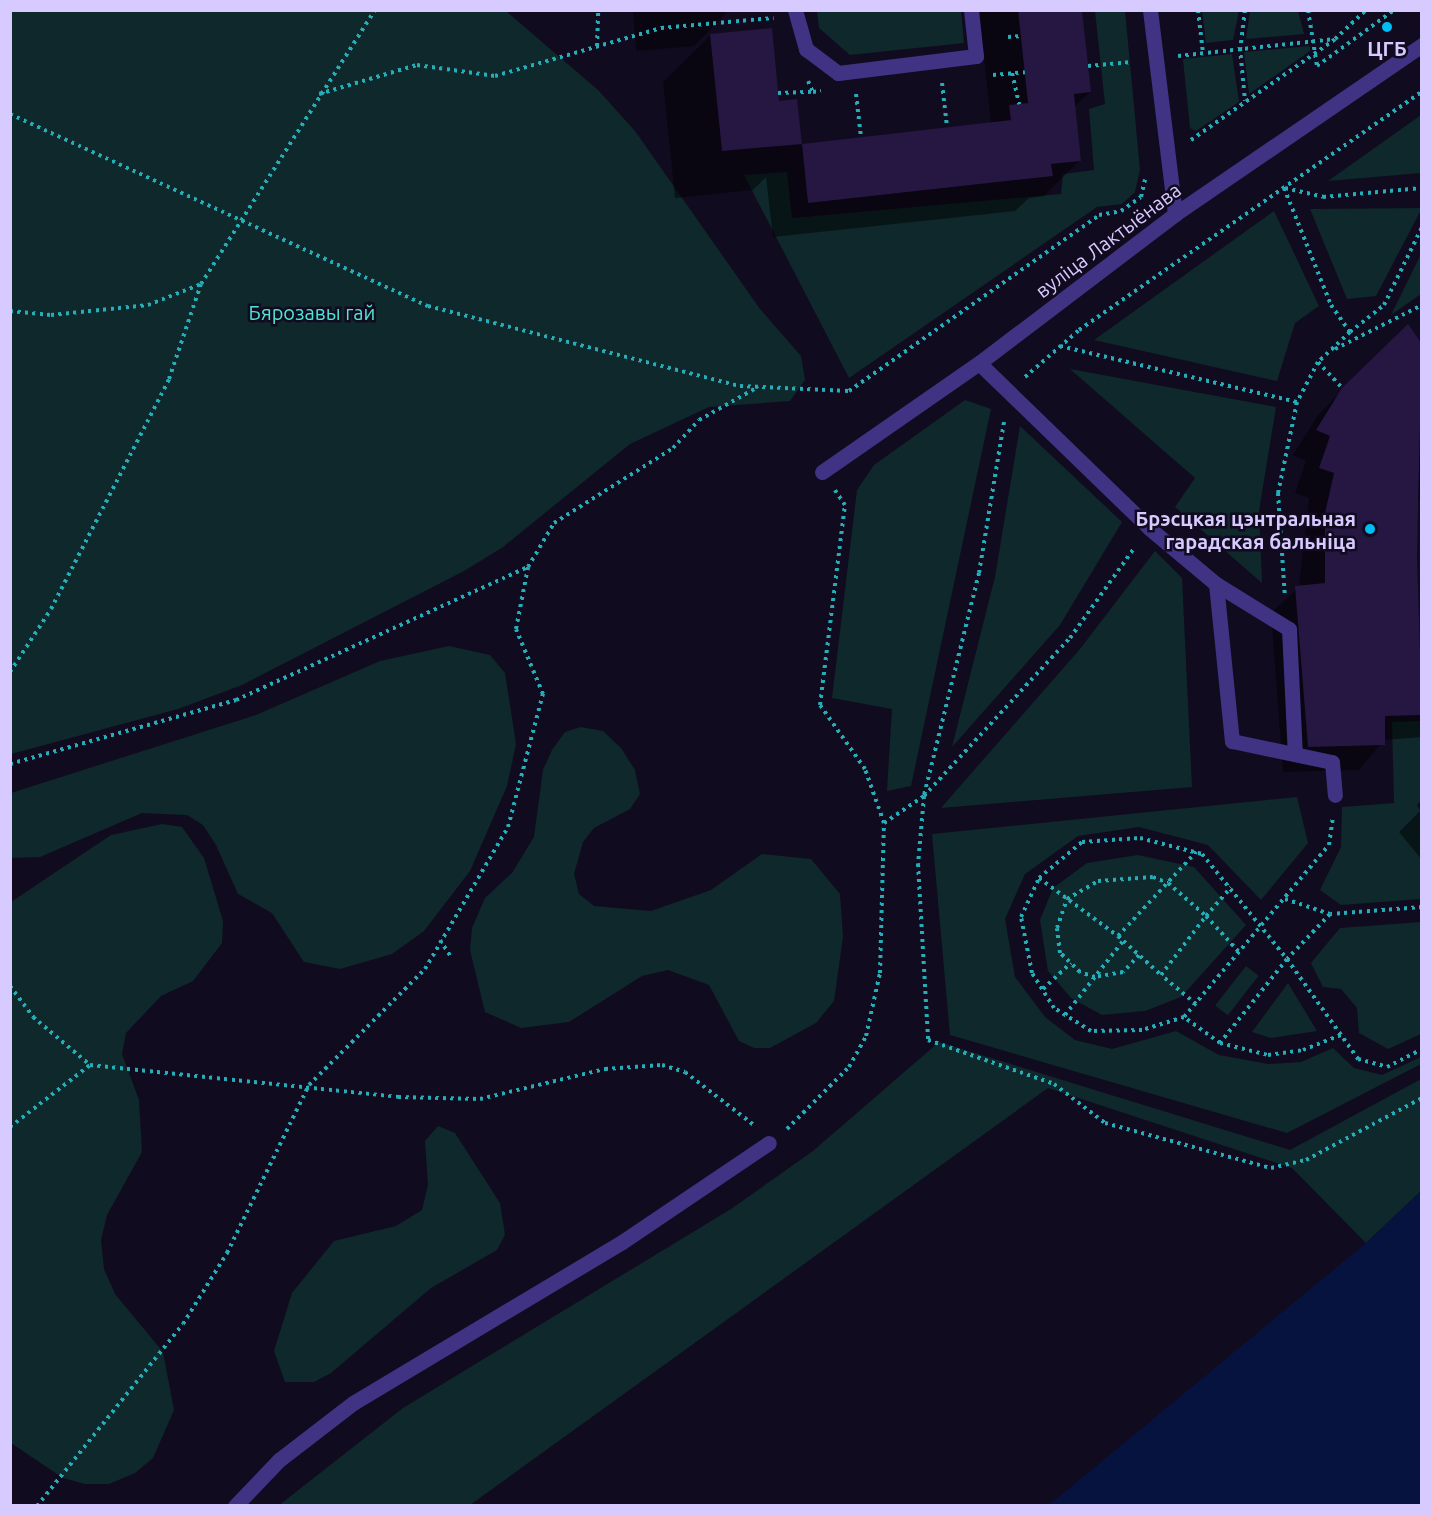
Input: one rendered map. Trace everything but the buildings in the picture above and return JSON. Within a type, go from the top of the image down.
[{"type":"street","points":[[788,14],[806,49],[838,73],[976,56],[971,10]]},
{"type":"street","points":[[1150,10],[1166,160],[1175,214]]},
{"type":"street","name":"вуліца Лактыёнава","points":[[822,472],[979,363],[1175,214],[1422,45]]},
{"type":"street","points":[[979,363],[1149,528],[1216,584],[1289,629],[1295,754]]},
{"type":"street","points":[[1216,584],[1228,735],[1238,744],[1332,762],[1335,795]]},
{"type":"street","points":[[235,1506],[279,1460],[353,1403],[622,1242],[768,1143]]},
{"type":"path","points":[[10,672],[51,609],[169,379],[201,284],[375,10]]},
{"type":"path","points":[[597,46],[598,10]]},
{"type":"path","points":[[1198,10],[1203,53]]},
{"type":"path","points":[[1245,10],[1240,48],[1245,101]]},
{"type":"path","points":[[1308,10],[1317,66],[1394,10]]},
{"type":"path","points":[[10,114],[428,306],[759,387],[849,391],[1100,215],[1121,211],[1141,197],[1146,173],[1335,39],[1366,10]]},
{"type":"path","points":[[320,94],[417,65],[495,76],[661,28],[788,14]]},
{"type":"path","points":[[1008,37],[1021,36]]},
{"type":"path","points":[[1088,66],[1335,39]]},
{"type":"path","points":[[1012,73],[1019,104]]},
{"type":"path","points":[[941,80],[947,127]]},
{"type":"path","points":[[855,88],[861,137]]},
{"type":"path","points":[[778,93],[813,92]]},
{"type":"path","points":[[1422,92],[1060,346],[1010,392],[979,573],[924,796],[918,864],[928,1040],[1054,1084],[1105,1123],[1271,1168],[1306,1160],[1422,1098]]},
{"type":"path","points":[[1284,188],[1323,197],[1422,188]]},
{"type":"path","points":[[1284,188],[1331,305],[1350,332]]},
{"type":"path","points":[[1289,629],[1278,493],[1297,402],[1318,362],[1384,305],[1422,227]]},
{"type":"path","points":[[10,311],[51,315],[148,305],[201,284]]},
{"type":"path","points":[[1328,352],[1422,305]]},
{"type":"path","points":[[1060,346],[1297,402]]},
{"type":"path","points":[[1318,362],[1342,388]]},
{"type":"path","points":[[37,1506],[183,1324],[227,1253],[309,1085],[425,969],[508,827],[543,694],[516,629],[528,567],[554,523],[673,448],[699,420],[759,387]]},
{"type":"path","points":[[10,986],[33,1017],[90,1065],[309,1085],[398,1097],[480,1099],[605,1069],[662,1065],[685,1072],[729,1103],[768,1143],[826,1096],[866,1036],[880,973],[884,823],[865,769],[820,705],[845,505],[822,472]]},
{"type":"path","points":[[884,823],[924,796],[1070,638],[1149,528]]},
{"type":"path","points":[[10,764],[236,700],[528,567]]},
{"type":"path","points":[[1335,795],[1329,845],[1285,899],[1263,924],[1239,952],[1196,1004],[1184,1017],[1142,1030],[1091,1031],[1065,1015],[1042,990],[1032,973],[1021,917],[1039,878],[1082,842],[1140,838],[1196,852],[1231,887],[1263,924],[1358,1059],[1387,1067],[1422,1049]]},
{"type":"path","points":[[1118,936],[1196,852]]},
{"type":"path","points":[[1140,955],[1123,972],[1095,977],[1071,963],[1060,953],[1057,928],[1067,899],[1098,881],[1153,877],[1168,883],[1206,916],[1239,952]]},
{"type":"path","points":[[1039,878],[1118,936],[1196,1004]]},
{"type":"path","points":[[1161,975],[1231,887]]},
{"type":"path","points":[[1285,899],[1330,914],[1422,907]]},
{"type":"path","points":[[1221,1043],[1287,959],[1330,914]]},
{"type":"path","points":[[440,940],[451,957]]},
{"type":"path","points":[[1065,1015],[1123,941]]},
{"type":"path","points":[[1042,990],[1071,963]]},
{"type":"path","points":[[1184,1017],[1221,1043],[1268,1054],[1303,1050],[1341,1035]]},
{"type":"path","points":[[10,1127],[90,1065]]},
{"type":"green space","name":"Бярозавы гай","points":[[11,10],[506,11],[598,90],[635,131],[760,309],[801,356],[805,380],[790,401],[709,407],[630,444],[503,547],[464,571],[242,685],[178,709],[11,754]]},
{"type":"green space","points":[[817,11],[961,11],[964,43],[850,55],[819,28]]},
{"type":"green space","points":[[1095,11],[1125,11],[1140,170],[1135,192],[1122,204],[1097,207],[849,378],[744,175],[787,172],[792,218],[1061,194],[1063,174],[1094,170],[1089,109],[1105,104]]},
{"type":"green space","points":[[1202,11],[1239,11],[1233,40],[1206,43]]},
{"type":"green space","points":[[1250,11],[1298,11],[1304,34],[1246,39]]},
{"type":"green space","points":[[1310,46],[1310,51],[1249,94],[1244,52]]},
{"type":"green space","points":[[1232,54],[1239,102],[1196,131],[1190,128],[1183,59]]},
{"type":"green space","points":[[1421,115],[1421,173],[1328,181]]},
{"type":"green space","points":[[1422,208],[1376,296],[1347,299],[1310,209]]},
{"type":"green space","points":[[1274,211],[1319,306],[1295,323],[1277,381],[1094,340]]},
{"type":"green space","points":[[1421,254],[1421,294],[1391,315]]},
{"type":"green space","points":[[1070,369],[1276,407],[1259,511],[1262,583],[1175,507],[1195,478]]},
{"type":"green space","points":[[965,400],[991,409],[911,786],[887,791],[892,709],[832,698],[857,490],[874,465]]},
{"type":"green space","points":[[1020,426],[1122,522],[1060,625],[952,747],[995,577]]},
{"type":"green space","points":[[1155,551],[1182,578],[1192,787],[941,808],[1080,649]]},
{"type":"green space","points":[[449,646],[490,655],[505,673],[516,744],[507,786],[470,871],[424,931],[392,954],[340,969],[304,962],[272,913],[238,894],[216,845],[203,825],[187,815],[142,813],[40,857],[11,858],[11,793],[256,715],[380,661]]},
{"type":"green space","points":[[1421,721],[1421,801],[1417,805],[1421,812],[1421,899],[1341,905],[1320,890],[1341,847],[1342,807],[1394,803],[1392,722]]},
{"type":"green space","points":[[581,727],[603,731],[621,748],[635,770],[640,794],[630,809],[594,828],[583,842],[574,874],[579,894],[594,906],[651,911],[711,890],[762,854],[811,859],[840,894],[843,937],[834,1001],[816,1023],[770,1048],[754,1048],[739,1041],[709,985],[668,970],[642,976],[569,1022],[521,1028],[485,1012],[470,950],[472,928],[485,898],[512,873],[534,837],[543,770],[552,750],[565,732]]},
{"type":"green space","points":[[1297,797],[1308,843],[1261,900],[1208,845],[1139,827],[1078,836],[1025,874],[1005,919],[1015,977],[1045,1017],[1075,1040],[1112,1049],[1176,1031],[1219,1055],[1268,1064],[1301,1062],[1333,1048],[1354,1068],[1382,1075],[1421,1057],[1421,1064],[1287,1133],[950,1035],[932,834]]},
{"type":"green space","points":[[162,824],[182,827],[204,858],[223,921],[222,943],[193,981],[161,996],[126,1033],[122,1054],[139,1100],[142,1152],[107,1215],[101,1240],[104,1269],[115,1294],[163,1352],[174,1410],[153,1458],[135,1473],[109,1484],[85,1484],[63,1478],[11,1443],[11,902],[111,835]]},
{"type":"green space","points":[[1138,855],[1194,867],[1246,925],[1181,997],[1145,1011],[1102,1015],[1071,998],[1048,971],[1040,920],[1053,888],[1087,863]]},
{"type":"green space","points":[[1421,922],[1421,1034],[1388,1049],[1359,1033],[1357,1008],[1341,989],[1323,987],[1311,963],[1340,928]]},
{"type":"green space","points":[[1246,966],[1259,976],[1228,1015],[1215,1005]]},
{"type":"green space","points":[[1288,983],[1317,1031],[1271,1038],[1252,1032]]},
{"type":"green space","points":[[939,1042],[1290,1150],[1421,1079],[1421,1191],[1366,1243],[1292,1168],[1048,1088],[470,1505],[278,1506],[403,1408],[731,1209],[813,1151]]},
{"type":"green space","points":[[438,1126],[455,1133],[500,1203],[505,1235],[497,1250],[431,1288],[331,1373],[314,1382],[285,1382],[274,1351],[292,1293],[334,1241],[396,1226],[422,1210],[428,1185],[425,1141]]},
{"type":"shaded area","points":[[1421,1191],[1421,1505],[1049,1505],[1366,1243]]},
{"type":"place","name":"ЦГБ","points":[[1387,27]]},
{"type":"place","name":"Брэсцкая цэнтральная гарадская бальніца","points":[[1370,529]]}]
